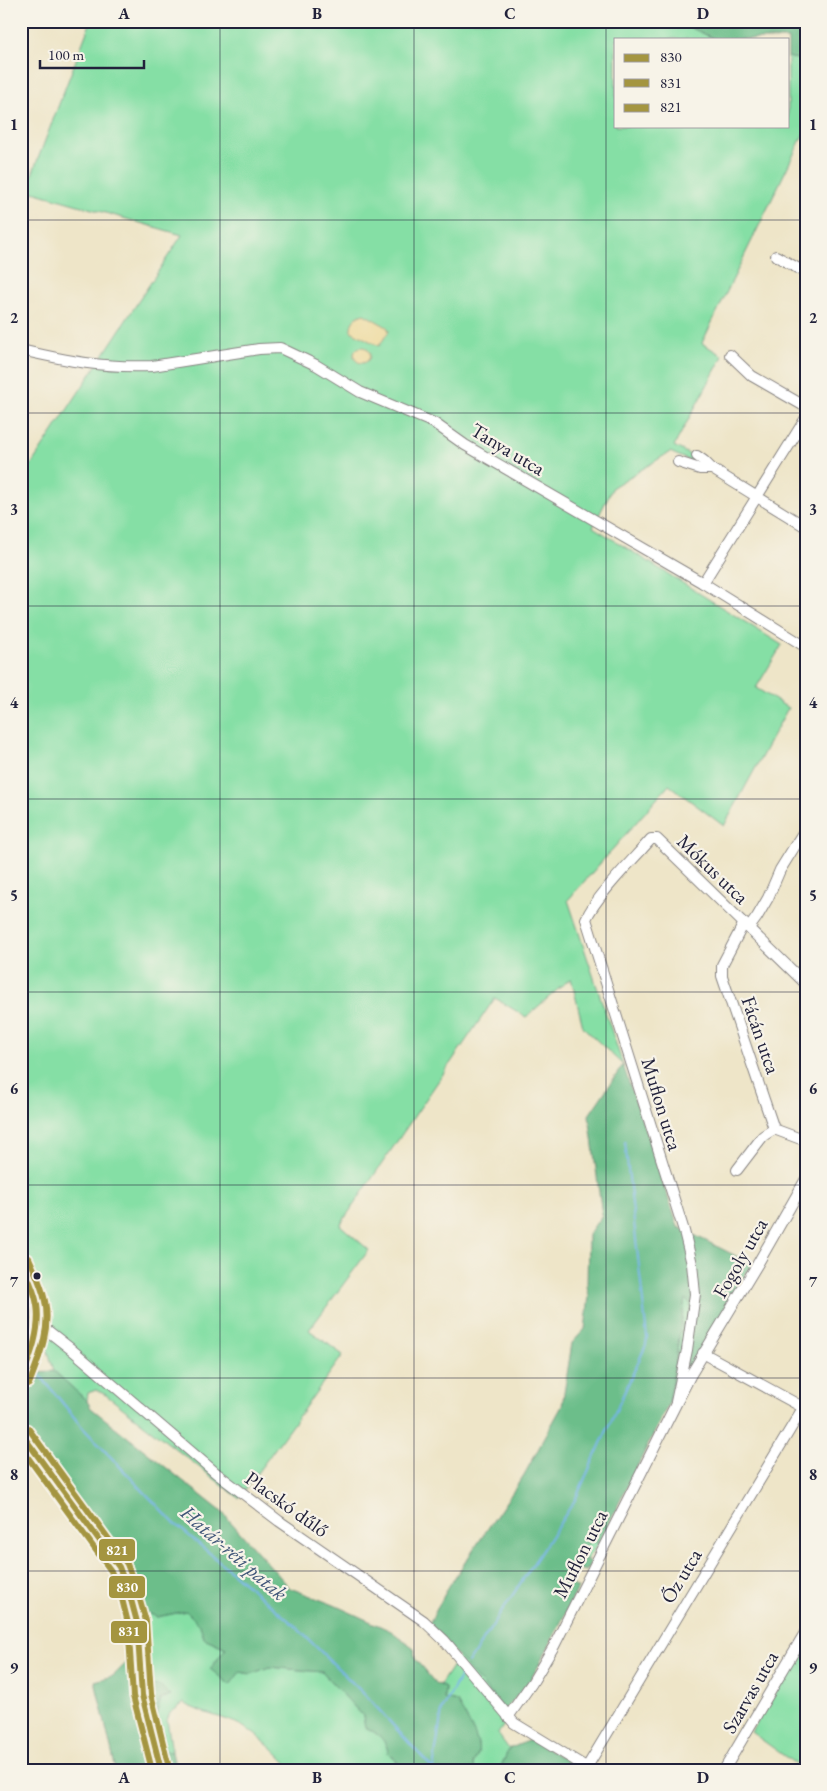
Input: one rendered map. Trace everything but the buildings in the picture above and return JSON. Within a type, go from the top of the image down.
[{"type":"street","points":[[776,256],[806,273]]},
{"type":"street","name":"Tanya utca","points":[[21,350],[72,362],[101,366],[145,366],[259,349],[280,348],[316,365],[360,392],[434,423],[465,445],[703,583],[806,647]]},
{"type":"street","points":[[730,354],[752,376],[806,406]]},
{"type":"street","points":[[703,583],[806,418]]},
{"type":"street","points":[[697,456],[712,469],[806,526]]},
{"type":"street","points":[[678,462],[700,469],[712,469]]},
{"type":"street","name":"Fácán utca","points":[[774,1129],[722,976],[722,965],[746,926],[761,911],[780,870],[806,828]]},
{"type":"street","name":"Mókus utca","points":[[652,839],[657,839],[806,984]]},
{"type":"street","name":"Muflon utca","points":[[652,839],[607,889],[589,912],[586,919],[684,1231],[692,1264],[695,1294],[687,1350],[676,1402]]},
{"type":"street","points":[[737,1170],[764,1136],[774,1129],[806,1141]]},
{"type":"street","name":"Fogoly utca","points":[[703,1354],[757,1265],[806,1178]]},
{"type":"street","points":[[21,1262],[37,1304],[37,1328],[21,1381]]},
{"type":"street","name":"Placskó dűlő","points":[[37,1328],[48,1331],[71,1349],[216,1473],[279,1521],[424,1621],[444,1640],[514,1724],[589,1768]]},
{"type":"street","points":[[703,1354],[805,1407]]},
{"type":"street","name":"Muflon utca","points":[[508,1717],[532,1683],[554,1646],[676,1402],[703,1354]]},
{"type":"street","name":"Őz utca","points":[[589,1768],[805,1407]]},
{"type":"street","points":[[21,1433],[102,1542],[121,1572],[137,1622],[142,1695],[161,1770]]},
{"type":"street","name":"Szarvas utca","points":[[724,1770],[806,1631]]},
{"type":"green space","points":[[91,21],[677,21],[713,38],[614,38],[614,128],[790,128],[790,57],[806,61],[806,129],[702,343],[723,356],[674,446],[701,461],[699,465],[670,452],[613,487],[593,527],[782,645],[756,688],[788,708],[724,826],[669,785],[568,900],[623,1065],[583,1027],[571,978],[526,1017],[495,998],[340,1225],[369,1250],[309,1330],[343,1355],[239,1498],[106,1395],[96,1390],[88,1393],[87,1401],[54,1371],[21,1262],[21,480],[182,235],[26,190]]},
{"type":"green space","points":[[677,21],[806,21],[806,61],[790,57],[790,38],[713,38]]},
{"type":"green space","points":[[623,1065],[678,1227],[752,1264],[678,1387],[691,1304],[685,1299],[669,1403],[599,1543],[590,1540],[579,1557],[591,1562],[586,1571],[574,1568],[569,1583],[578,1588],[550,1644],[530,1681],[505,1710],[429,1624],[449,1586],[524,1475],[562,1406],[572,1343],[585,1329],[589,1296],[587,1286],[588,1235],[602,1215],[589,1115]]},
{"type":"green space","points":[[21,1269],[37,1314],[31,1339],[21,1364]]},
{"type":"green space","points":[[685,1298],[691,1304],[678,1387],[669,1403]]},
{"type":"green space","points":[[54,1371],[87,1401],[91,1408],[221,1511],[290,1588],[334,1605],[391,1631],[414,1648],[415,1659],[436,1684],[445,1688],[444,1699],[457,1702],[471,1727],[478,1747],[478,1754],[473,1764],[475,1770],[406,1770],[388,1753],[386,1744],[381,1737],[365,1727],[363,1716],[322,1672],[269,1667],[251,1674],[240,1672],[230,1685],[210,1669],[226,1648],[204,1638],[200,1625],[186,1611],[157,1617],[139,1609],[128,1575],[109,1544],[21,1423],[21,1397],[31,1372]]},
{"type":"green space","points":[[590,1540],[599,1543],[586,1560],[579,1557]]},
{"type":"green space","points":[[139,1609],[157,1617],[186,1611],[200,1625],[204,1638],[226,1648],[240,1672],[251,1674],[269,1667],[322,1672],[363,1716],[365,1727],[381,1737],[386,1744],[388,1753],[406,1770],[293,1770],[269,1746],[249,1730],[184,1703],[170,1713],[167,1720],[172,1752],[160,1749],[156,1738],[164,1735],[154,1729],[153,1724],[161,1699],[171,1695],[143,1685],[142,1626]]},
{"type":"green space","points":[[806,1643],[806,1760],[801,1768],[751,1732]]},
{"type":"green space","points":[[459,1656],[505,1710],[502,1718],[505,1723],[498,1734],[509,1749],[502,1764],[502,1770],[475,1770],[473,1764],[478,1754],[478,1743],[457,1702],[444,1699],[445,1688],[440,1685]]},
{"type":"green space","points":[[126,1663],[143,1664],[143,1685],[161,1686],[171,1696],[161,1699],[153,1724],[155,1729],[161,1730],[164,1735],[157,1738],[160,1749],[172,1752],[176,1770],[116,1770],[95,1681],[113,1676]]},
{"type":"green space","points":[[532,1739],[574,1765],[571,1770],[502,1770],[502,1764],[509,1749]]},
{"type":"sand","points":[[364,314],[387,327],[389,331],[379,346],[351,331],[351,325],[354,320]]},
{"type":"sand","points":[[362,347],[368,349],[370,355],[368,361],[362,363],[356,361],[354,355],[356,349]]},
{"type":"waterway","points":[[468,1663],[575,1500],[646,1345],[647,1337],[625,1142]]},
{"type":"waterway","name":"Határ-réti patak","points":[[21,1352],[26,1358]]},
{"type":"waterway","name":"Határ-réti patak","points":[[31,1364],[82,1427],[173,1522],[294,1625],[369,1699],[434,1770]]},
{"type":"waterway","points":[[433,1769],[442,1710],[462,1673]]},
{"type":"transit line","name":"821","points":[[29,1258],[42,1290],[46,1312],[43,1344],[29,1384]]},
{"type":"transit line","name":"830","points":[[21,1262],[31,1283],[38,1315],[34,1344],[21,1380]]},
{"type":"transit line","name":"831","points":[[21,1284],[28,1311],[28,1328],[21,1355]]},
{"type":"transit line","name":"821","points":[[28,1428],[127,1564],[146,1621],[151,1694],[169,1768]]},
{"type":"transit line","name":"830","points":[[21,1433],[119,1567],[137,1622],[142,1695],[161,1770]]},
{"type":"transit line","name":"831","points":[[21,1448],[111,1571],[122,1599],[128,1623],[133,1696],[152,1770]]}]
